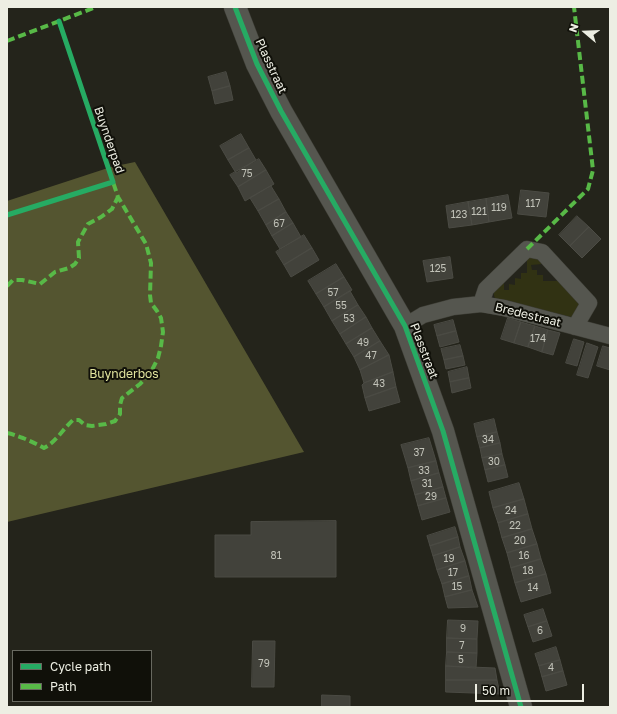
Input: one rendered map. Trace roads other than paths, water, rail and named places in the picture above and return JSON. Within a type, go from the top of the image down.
[{"type":"street","name":"Plasstraat","points":[[235,7],[257,64],[281,111],[405,326],[443,431],[521,707]]},
{"type":"street","name":"Bredestraat","points":[[481,304],[486,289],[527,249],[542,252],[589,303],[575,327]]},
{"type":"street","name":"Bredestraat","points":[[405,326],[423,315],[452,307],[481,304],[504,308],[610,336]]},
{"type":"park label","name":"Buynderbos","points":[[124,374]]}]
